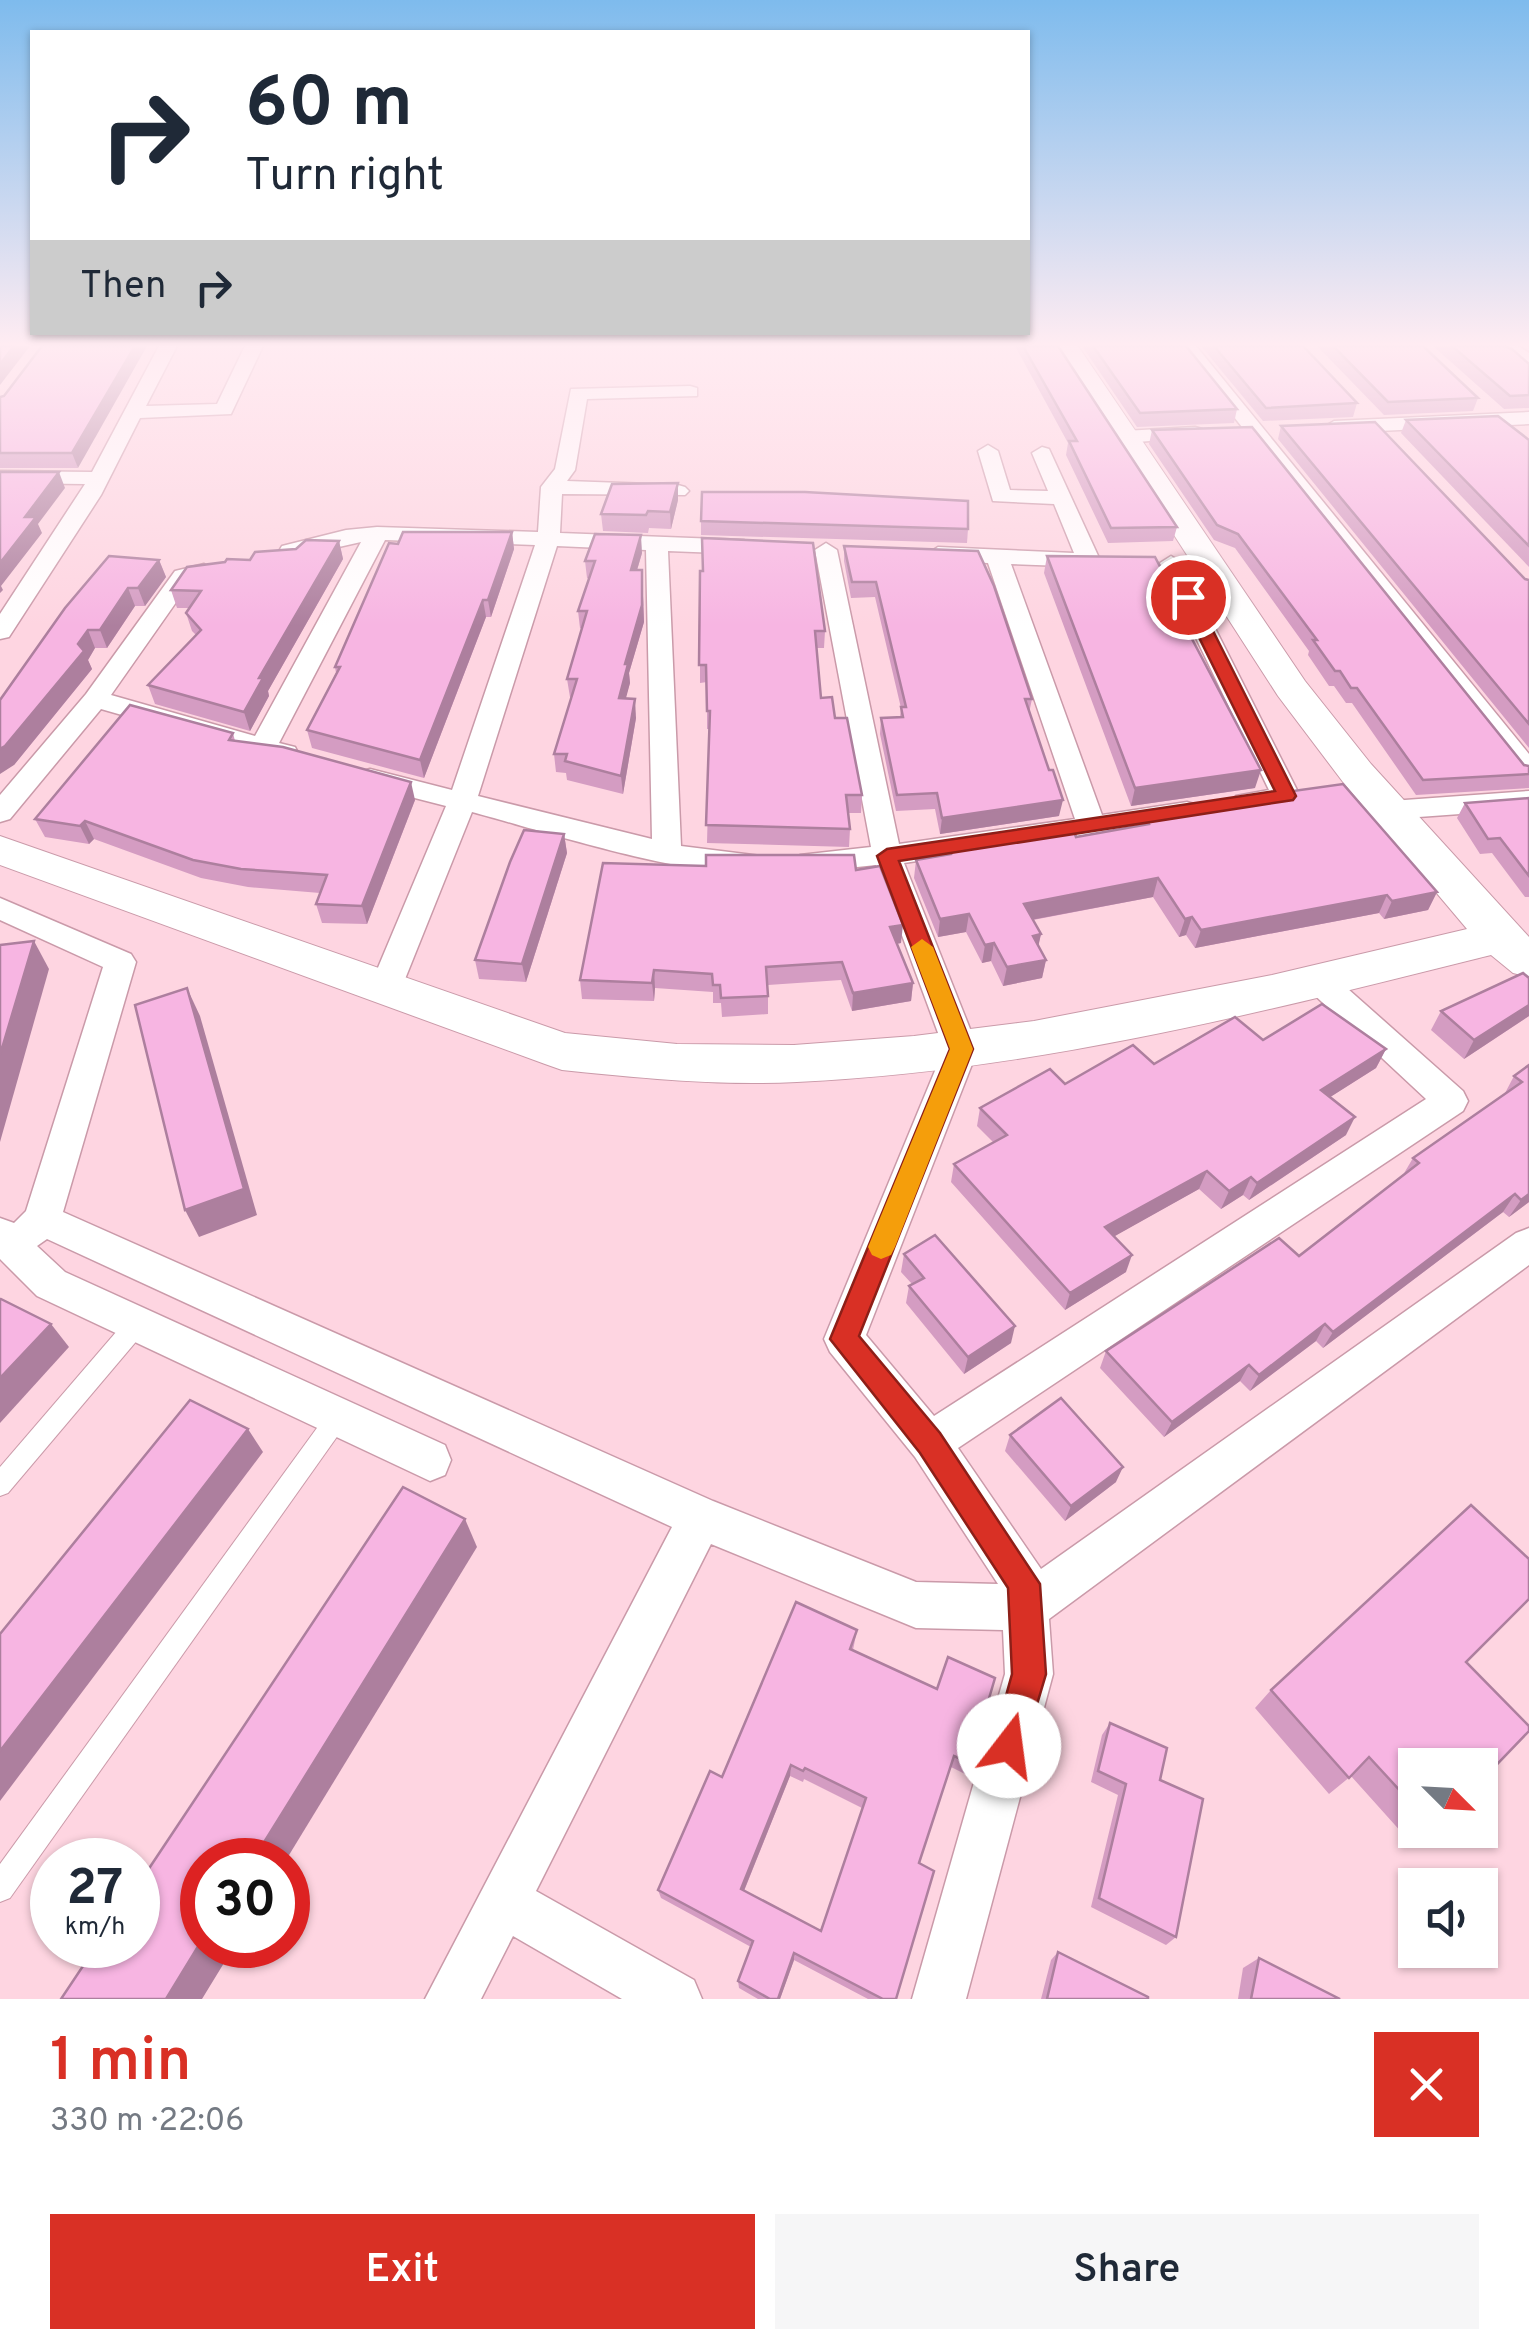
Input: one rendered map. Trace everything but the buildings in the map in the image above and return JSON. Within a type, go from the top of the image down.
[{"type":"street","points":[[0,632],[56,552],[120,439]]},
{"type":"street","points":[[384,989],[462,801],[548,539],[552,487],[565,470],[570,439]]},
{"type":"street","points":[[1126,439],[1291,688],[1391,810],[1519,944]]},
{"type":"street","points":[[1253,439],[1529,772]]},
{"type":"street","points":[[1390,439],[1402,452]]},
{"type":"street","points":[[988,451],[1001,496],[1061,498]]},
{"type":"street","points":[[921,554],[1097,560],[1061,498],[1042,454]]},
{"type":"street","points":[[0,478],[99,478]]},
{"type":"street","points":[[552,487],[678,491]]},
{"type":"street","points":[[263,747],[378,534]]},
{"type":"street","points":[[274,554],[346,537],[378,534],[770,548]]},
{"type":"street","points":[[657,543],[667,852]]},
{"type":"street","points":[[826,550],[887,856],[962,1049],[844,1339],[930,1443],[1024,1584],[1029,1674],[940,1999]]},
{"type":"street","points":[[997,556],[1091,825]]},
{"type":"street","points":[[348,772],[694,859],[779,863],[887,856],[1286,796],[1163,563],[1209,565]]},
{"type":"street","points":[[0,813],[94,699],[184,576],[220,568]]},
{"type":"street","points":[[94,699],[314,762]]},
{"type":"street","points":[[1391,810],[1529,800]]},
{"type":"street","points":[[0,850],[562,1051],[624,1061],[783,1063],[962,1049],[1227,1003],[1320,981],[1519,944]]},
{"type":"street","points":[[0,908],[120,962],[19,1233]]},
{"type":"street","points":[[930,1443],[1452,1102],[1320,981]]},
{"type":"street","points":[[19,1233],[51,1284],[430,1460]]},
{"type":"street","points":[[19,1233],[916,1605],[1025,1608],[1529,1244]]},
{"type":"street","points":[[452,1999],[701,1518]]},
{"type":"street","points":[[502,1902],[675,1999]]},
{"type":"lane","points":[[0,1484],[137,1324]]},
{"type":"lane","points":[[0,1888],[338,1417]]},
{"type":"slow traffic","points":[[881,1247],[962,1049],[922,947]]},
{"type":"route","points":[[1009,1746],[1029,1674],[1024,1584],[930,1443],[844,1339],[962,1049],[887,856],[1286,796],[1188,597]]}]
